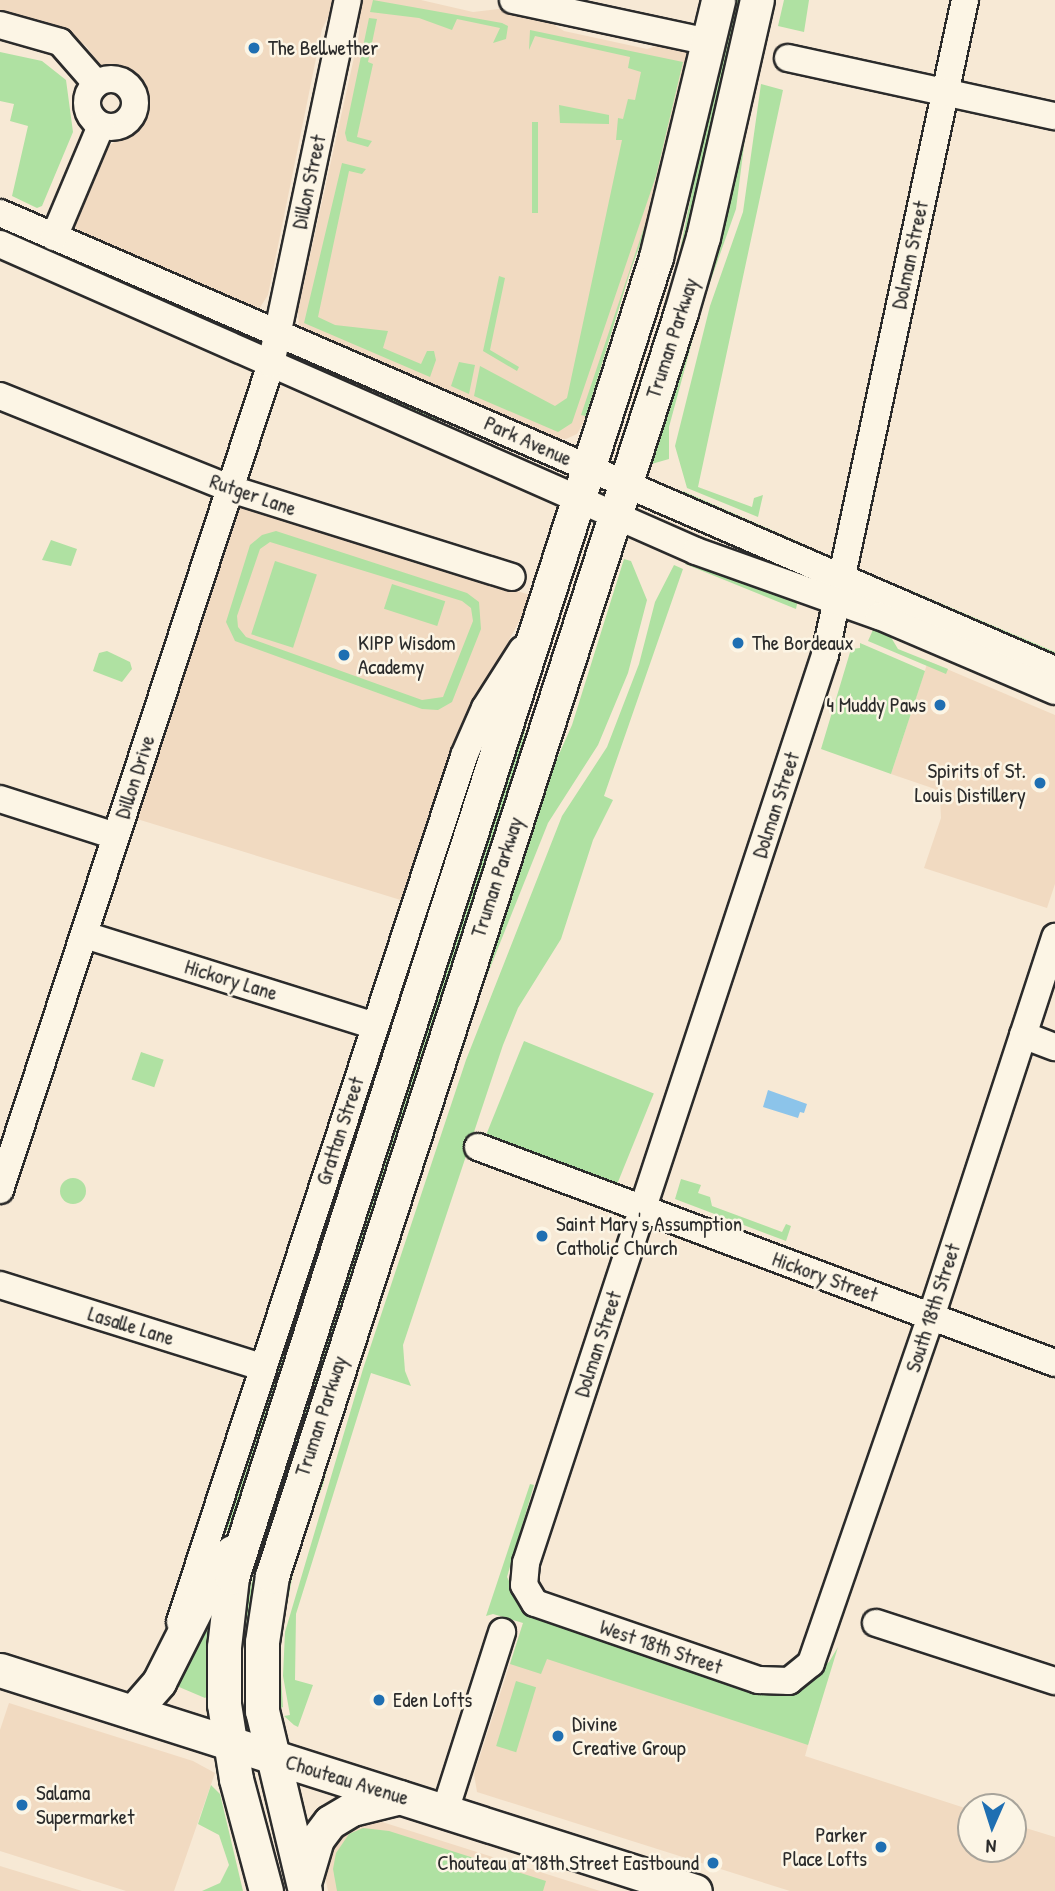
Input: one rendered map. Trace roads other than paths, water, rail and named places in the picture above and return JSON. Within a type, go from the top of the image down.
[{"type":"main road","name":"Truman Parkway","points":[[229,1743],[224,1647],[241,1543],[585,484],[669,211],[718,0]]},
{"type":"main road","name":"Truman Parkway","points":[[269,1755],[262,1712],[262,1642],[282,1536],[703,237],[757,0]]},
{"type":"main road","points":[[134,1712],[159,1682],[216,1572],[241,1543]]},
{"type":"main road","name":"Chouteau Avenue","points":[[0,1670],[695,1891]]},
{"type":"main road","points":[[229,1743],[266,1891]]},
{"type":"main road","points":[[269,1755],[305,1888]]},
{"type":"main road","points":[[305,1888],[317,1839],[330,1822],[352,1809],[401,1797]]},
{"type":"street","name":"Dillon Street","points":[[271,364],[348,0]]},
{"type":"street","points":[[513,0],[709,42]]},
{"type":"street","name":"Dolman Street","points":[[526,1592],[526,1563],[820,670],[965,0]]},
{"type":"street","points":[[0,25],[60,42],[96,83]]},
{"type":"street","points":[[788,58],[1055,116]]},
{"type":"street","points":[[118,79],[130,87],[135,101],[127,121],[114,127],[102,126],[87,109],[87,94],[96,83],[118,79]]},
{"type":"street","points":[[54,237],[102,126]]},
{"type":"street","name":"Park Avenue","points":[[0,213],[277,332],[585,484]]},
{"type":"street","name":"Park Avenue","points":[[0,244],[271,364],[620,499],[696,551],[839,589],[1055,670]]},
{"type":"street","name":"Dillon Drive","points":[[0,1190],[271,364]]},
{"type":"street","name":"Rutger Lane","points":[[0,396],[231,489],[512,577]]},
{"type":"street","name":"Park Avenue","points":[[839,589],[1055,691]]},
{"type":"street","name":"Grattan Street","points":[[174,1654],[188,1587],[464,756],[485,708],[540,622]]},
{"type":"street","points":[[0,799],[115,836]]},
{"type":"street","name":"Hickory Lane","points":[[85,935],[375,1026]]},
{"type":"street","name":"South 18th Street","points":[[802,1675],[824,1636],[1055,937]]},
{"type":"street","points":[[1023,1035],[1055,1047]]},
{"type":"street","name":"Hickory Street","points":[[478,1147],[1055,1363]]},
{"type":"street","name":"Lasalle Lane","points":[[0,1285],[261,1367]]},
{"type":"street","name":"West 18th Street","points":[[526,1592],[542,1608],[758,1680],[789,1681],[802,1675]]},
{"type":"street","points":[[876,1623],[1055,1681]]},
{"type":"street","points":[[445,1811],[502,1632]]},
{"type":"water","points":[[768,1090],[807,1104],[804,1113],[800,1112],[798,1118],[763,1107]]},
{"type":"place","name":"The Bellwether","points":[[254,48]]},
{"type":"place","name":"The Bordeaux","points":[[738,643]]},
{"type":"place","name":"KIPP Wisdom Academy","points":[[344,655]]},
{"type":"place","name":"4 Muddy Paws","points":[[940,705]]},
{"type":"place","name":"Spirits of St. Louis Distillery","points":[[1040,783]]},
{"type":"place","name":"Saint Mary's Assumption Catholic Church","points":[[542,1236]]},
{"type":"place","name":"Eden Lofts","points":[[379,1700]]},
{"type":"place","name":"Divine Creative Group","points":[[558,1736]]},
{"type":"place","name":"Salama Supermarket","points":[[22,1805]]},
{"type":"place","name":"Parker Place Lofts","points":[[881,1847]]},
{"type":"place","name":"Chouteau at 18th Street Eastbound","points":[[713,1863]]}]
